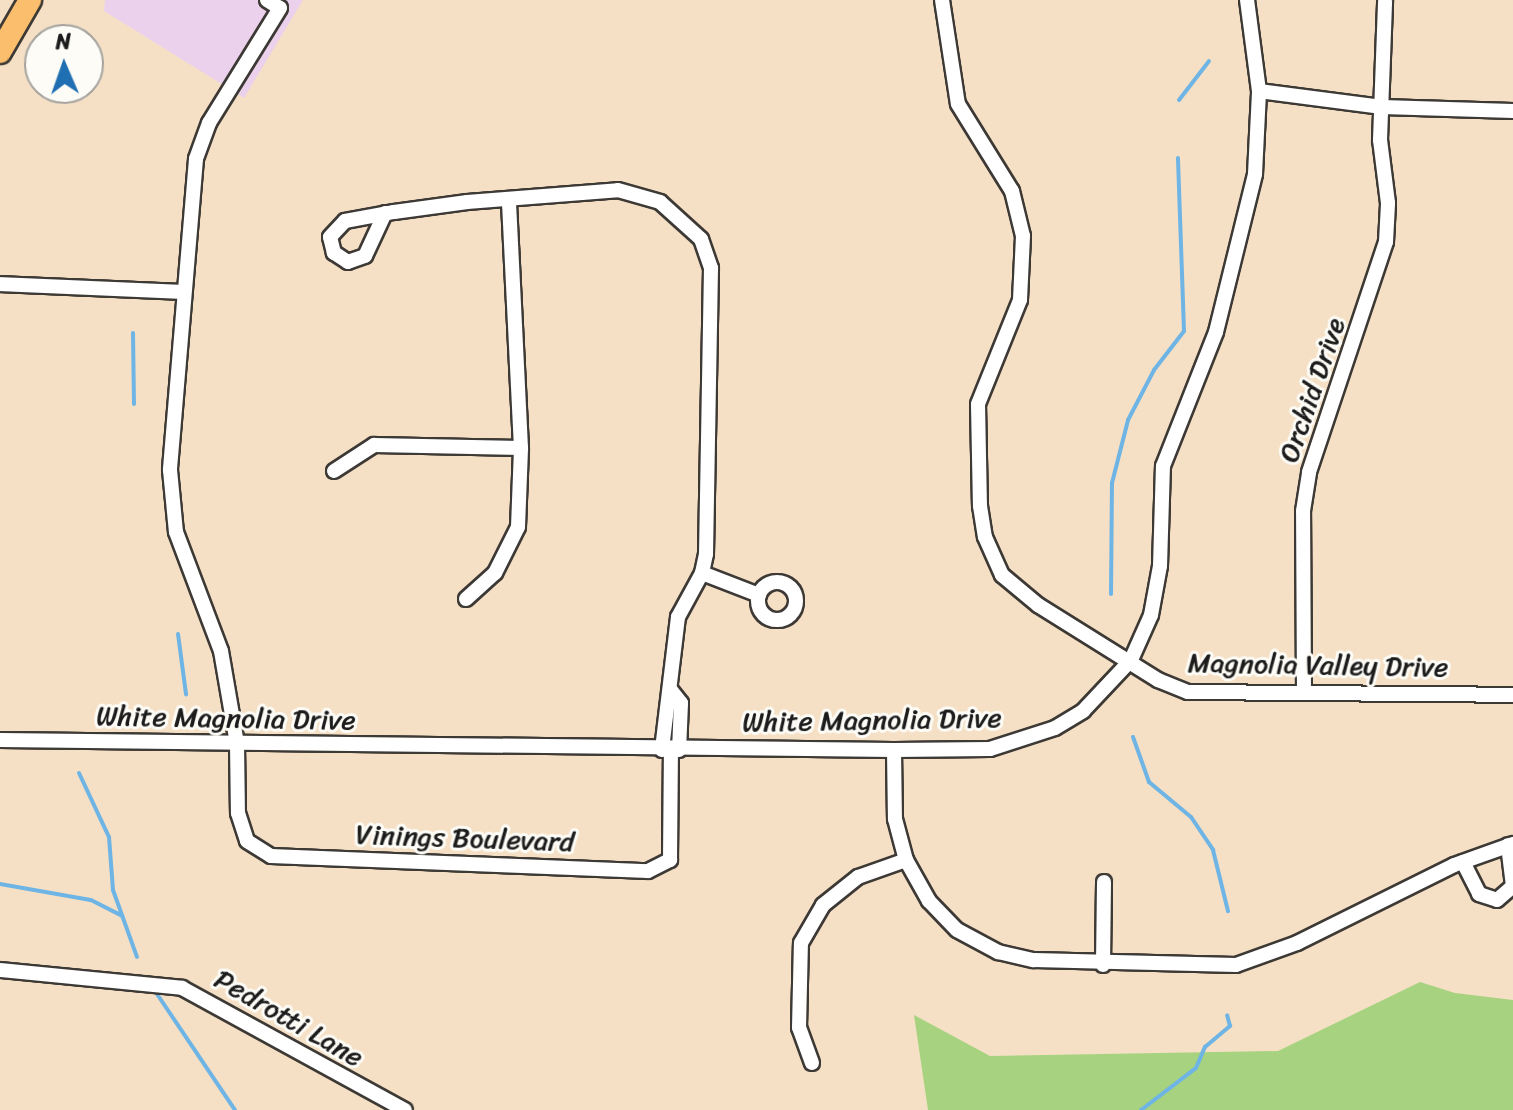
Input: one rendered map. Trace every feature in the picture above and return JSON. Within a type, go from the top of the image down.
[{"type":"main road","points":[[0,52],[30,0]]},
{"type":"street","points":[[237,744],[221,651],[176,532],[170,470],[196,159],[209,123],[280,8],[267,0]]},
{"type":"street","name":"Magnolia Valley Drive","points":[[942,0],[955,93],[1012,191],[1024,248],[1020,300],[978,404],[985,537],[998,567],[1017,590],[1188,692],[1513,695]]},
{"type":"street","name":"White Magnolia Drive","points":[[0,740],[671,750],[990,749],[1038,735],[1083,711],[1131,660],[1151,615],[1160,566],[1163,466],[1216,332],[1246,225],[1255,174],[1259,91],[1247,0]]},
{"type":"street","name":"Orchid Drive","points":[[1304,693],[1303,511],[1316,443],[1377,281],[1386,242],[1382,107],[1385,1]]},
{"type":"street","points":[[1259,91],[1382,107],[1513,111]]},
{"type":"street","points":[[385,213],[509,199],[639,193],[681,216],[701,239],[711,268],[702,573],[678,617],[670,689],[681,703],[671,750]]},
{"type":"street","points":[[466,599],[495,573],[518,527],[521,448],[509,199]]},
{"type":"street","points":[[0,284],[183,292]]},
{"type":"street","points":[[334,471],[374,445],[521,448]]},
{"type":"street","points":[[702,573],[759,595]]},
{"type":"street","name":"Vinings Boulevard","points":[[237,744],[238,813],[247,841],[271,856],[648,871],[670,860],[671,750]]},
{"type":"street","points":[[894,750],[895,819],[906,860],[929,901],[957,930],[985,945],[1034,960],[1103,965],[1236,965],[1297,943],[1463,862],[1511,844],[1513,886],[1497,900],[1479,894],[1463,862]]},
{"type":"street","points":[[812,1063],[799,1028],[801,943],[823,905],[858,877],[906,860]]},
{"type":"street","points":[[1103,965],[1104,882]]},
{"type":"street","name":"Pedrotti Lane","points":[[0,970],[182,988],[405,1110]]},
{"type":"shaded area","points":[[105,0],[303,0],[244,98],[104,11]]},
{"type":"green space","points":[[1420,982],[1455,993],[1513,1000],[1513,1110],[928,1110],[914,1015],[990,1056],[1278,1051]]},
{"type":"waterway","points":[[1179,100],[1209,61]]},
{"type":"waterway","points":[[1111,594],[1112,483],[1128,420],[1154,370],[1184,331],[1178,158]]},
{"type":"waterway","points":[[133,333],[134,404]]},
{"type":"waterway","points":[[178,634],[186,694]]},
{"type":"waterway","points":[[1133,737],[1149,782],[1191,817],[1213,850],[1228,911]]},
{"type":"waterway","points":[[79,773],[109,837],[113,890],[137,957]]},
{"type":"waterway","points":[[0,884],[91,900],[122,916]]},
{"type":"waterway","points":[[157,994],[235,1110]]},
{"type":"waterway","points":[[1141,1110],[1196,1068],[1205,1047],[1230,1026],[1227,1015]]}]
